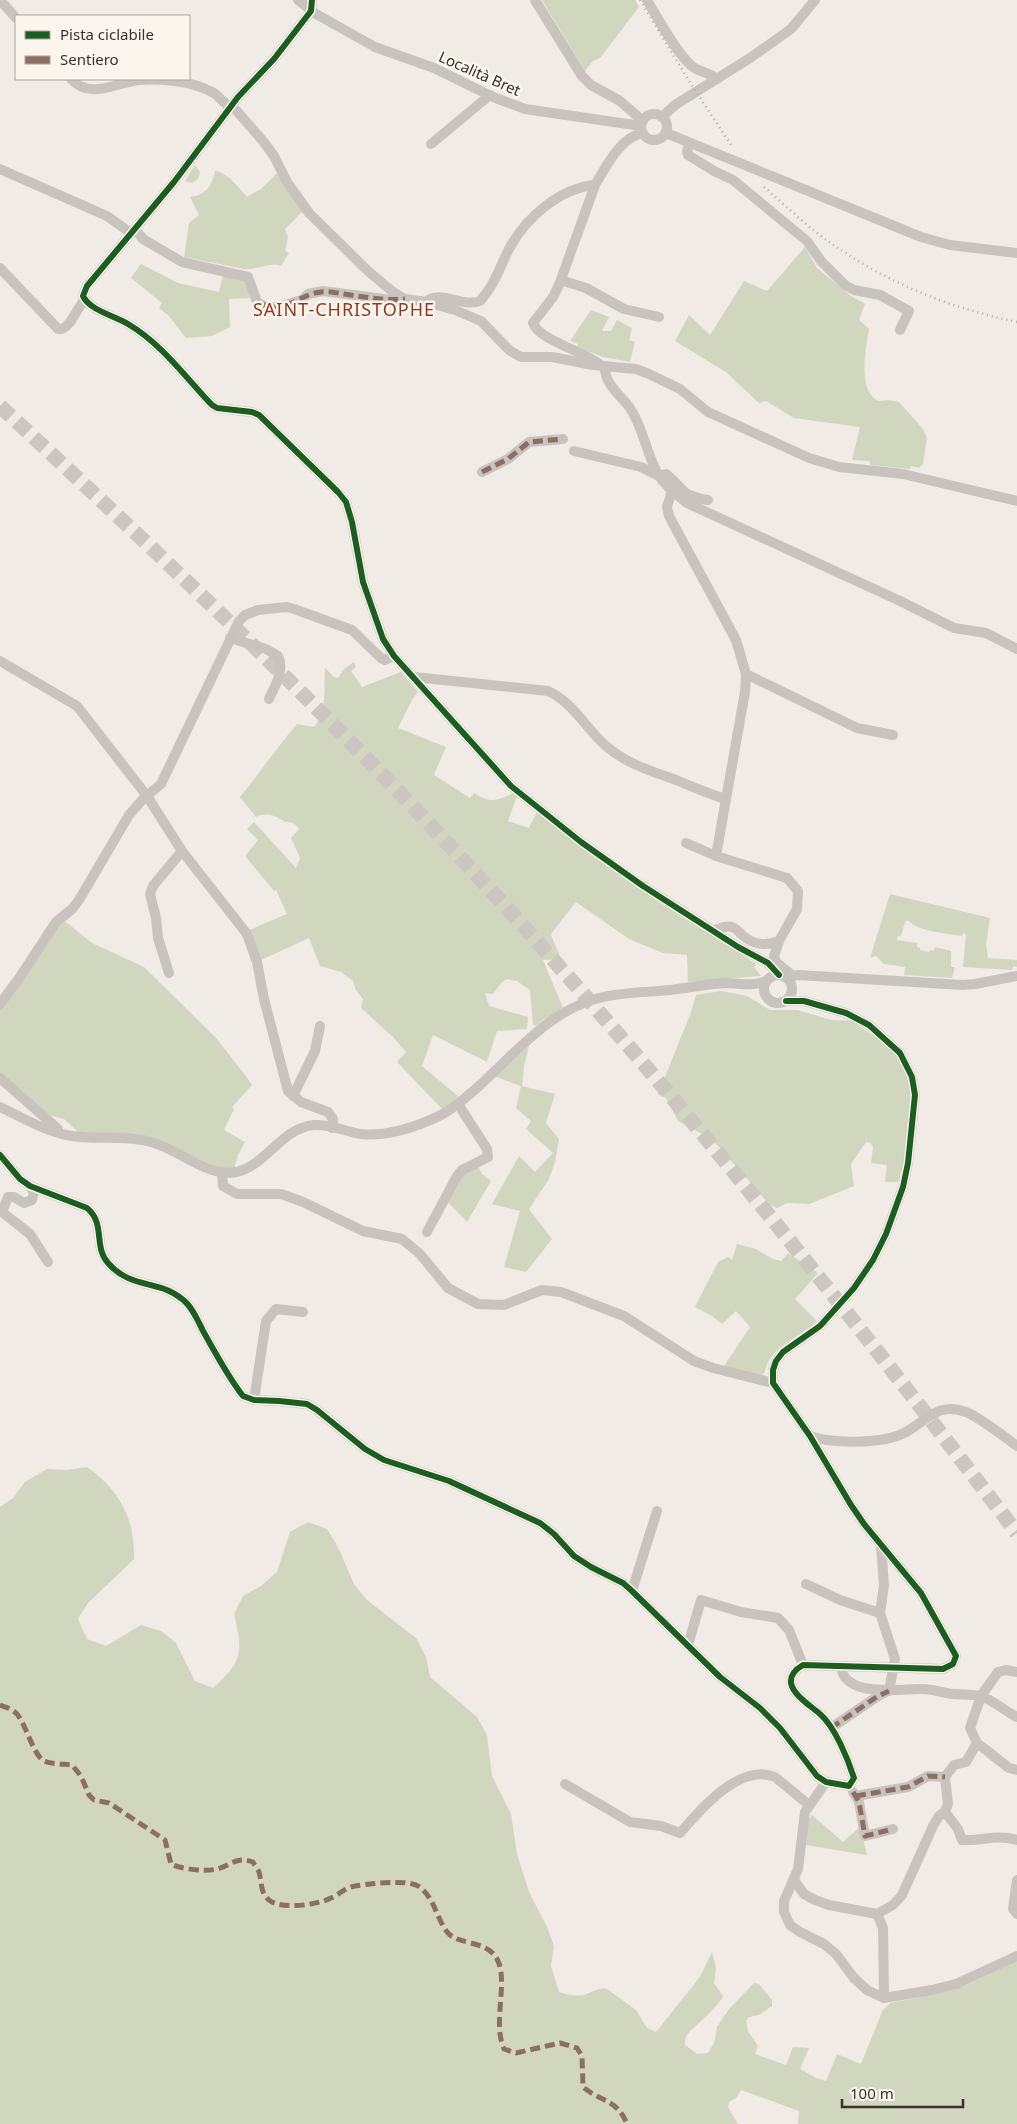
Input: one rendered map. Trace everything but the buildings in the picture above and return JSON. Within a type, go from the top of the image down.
[{"type":"street","points":[[0,0],[15,17]]},
{"type":"street","name":"Località Bret","points":[[298,0],[314,13],[375,47],[434,68],[490,95],[525,109],[642,127]]},
{"type":"street","points":[[312,0],[314,13],[246,88],[174,182],[87,286],[83,296],[91,307],[113,316],[143,334],[185,375],[212,405],[217,408],[252,412],[259,415],[338,492],[346,502],[351,516],[363,582],[383,639],[394,656],[511,786],[581,842],[643,886],[786,976]]},
{"type":"street","points":[[535,0],[582,76],[591,85],[620,101],[642,127],[648,139],[656,140],[666,133]]},
{"type":"street","points":[[647,0],[680,52],[692,66],[700,71],[709,72],[713,82]]},
{"type":"street","points":[[662,117],[675,105],[713,82],[791,29],[815,0]]},
{"type":"street","points":[[72,80],[77,86],[96,90],[138,80],[169,80],[216,94],[230,108],[235,109],[263,141],[274,156],[287,182],[309,213],[368,271],[393,292],[405,299]]},
{"type":"street","points":[[431,144],[490,95]]},
{"type":"street","points":[[662,117],[650,115],[636,134],[627,140],[595,185],[587,205],[578,239],[561,280],[553,297],[534,320],[534,326],[540,333],[594,359],[605,369],[605,374],[610,383],[630,409],[640,428],[649,455],[659,476],[672,491],[687,503],[900,601],[954,628],[986,633],[1017,649]]},
{"type":"street","points":[[662,117],[666,124],[666,133]]},
{"type":"street","points":[[618,122],[624,128],[627,140]]},
{"type":"street","points":[[666,133],[921,238],[950,245],[1017,253]]},
{"type":"street","points":[[689,143],[686,152],[688,155],[732,180],[807,241],[820,261],[845,285],[854,290],[880,295],[909,311],[900,330]]},
{"type":"street","points":[[0,169],[20,176],[107,216],[132,232],[138,233],[143,239],[182,262],[248,277],[257,302],[266,307],[278,307],[302,300],[308,294],[323,291],[391,300],[405,299],[426,302],[455,310],[481,322],[509,350],[521,357],[552,356],[636,369],[670,383],[708,412],[809,458],[839,467],[903,474],[1017,501]]},
{"type":"street","points":[[426,302],[430,298],[435,297],[465,303],[480,301],[494,284],[510,248],[521,229],[566,192],[579,187],[595,185]]},
{"type":"street","points":[[0,268],[58,329],[62,330],[68,326],[85,300]]},
{"type":"street","points":[[561,280],[586,288],[624,308],[659,317]]},
{"type":"street","points":[[482,472],[508,459],[529,442],[563,439]]},
{"type":"street","points":[[574,451],[641,467],[659,476],[666,474],[684,493],[708,500]]},
{"type":"street","points":[[672,491],[667,507],[669,516],[736,640],[746,674],[745,692],[716,856]]},
{"type":"street","points":[[0,1004],[56,922],[72,909],[79,900],[129,815],[161,784],[230,638],[245,615],[258,610],[287,607],[352,630],[385,660],[394,656]]},
{"type":"street","points":[[230,638],[266,649],[278,656],[281,665],[276,684],[269,699]]},
{"type":"street","points":[[0,660],[77,706],[147,796],[182,851],[236,919],[253,949],[280,1066],[288,1091],[301,1102],[328,1112],[333,1119],[332,1128]]},
{"type":"street","points":[[746,674],[857,728],[893,735]]},
{"type":"street","points":[[414,678],[548,691],[563,700],[598,739],[615,754],[629,762],[726,799]]},
{"type":"street","points":[[686,843],[716,856],[787,878],[798,892],[797,909],[779,940],[774,956],[792,989],[804,1001]]},
{"type":"street","points":[[169,973],[158,938],[156,918],[150,894],[153,886],[182,851]]},
{"type":"street","points":[[712,931],[731,927],[756,944],[766,945],[779,940]]},
{"type":"street","points":[[759,960],[767,979],[764,989],[767,997]]},
{"type":"street","points":[[741,986],[757,984],[767,979],[786,976],[963,985],[1017,976]]},
{"type":"street","points":[[786,1001],[792,989],[799,981],[811,977]]},
{"type":"street","points":[[0,1107],[33,1124],[66,1135],[156,1143],[222,1174],[239,1172],[291,1133],[314,1125],[370,1134],[400,1130],[442,1114],[458,1104],[531,1038],[578,1005],[625,993],[726,983],[741,986],[776,1003],[804,1001],[846,1013],[882,1035],[900,1052],[912,1077],[915,1095],[915,1110],[903,1187],[886,1234],[873,1260],[854,1288],[820,1326],[780,1357],[773,1370],[773,1382],[810,1436],[850,1505],[881,1546],[921,1593],[956,1656],[953,1664],[947,1669],[894,1669],[802,1664]]},
{"type":"street","points":[[293,1096],[315,1051],[320,1026]]},
{"type":"street","points":[[0,1078],[41,1116],[66,1135]]},
{"type":"street","points":[[428,1232],[457,1176],[462,1170],[488,1157],[487,1149],[458,1104]]},
{"type":"street","points":[[0,1155],[20,1179],[30,1186],[87,1208],[95,1215],[99,1226],[101,1250],[107,1262],[114,1270],[133,1281],[161,1288],[184,1300],[243,1396],[254,1400],[306,1404],[317,1410],[365,1449],[384,1460],[450,1481],[540,1523],[554,1534],[574,1556],[591,1568],[623,1583],[720,1676],[760,1708],[780,1728],[816,1776],[826,1782],[849,1786],[856,1796],[865,1836],[893,1829]]},
{"type":"street","points":[[222,1174],[223,1186],[237,1194],[281,1194],[303,1202],[363,1231],[402,1239],[420,1254],[448,1288],[478,1304],[504,1305],[542,1290],[562,1292],[624,1316],[694,1361],[713,1368],[773,1382]]},
{"type":"street","points":[[30,1186],[34,1192],[32,1200],[24,1203],[14,1197],[8,1197],[2,1212],[30,1234],[48,1262]]},
{"type":"street","points":[[254,1400],[266,1321],[276,1309],[303,1312]]},
{"type":"street","points":[[810,1436],[830,1442],[892,1438],[905,1433],[928,1415],[937,1411],[955,1410],[966,1412],[1017,1446]]},
{"type":"street","points":[[632,1591],[658,1511]]},
{"type":"street","points":[[881,1546],[884,1584],[880,1613],[894,1652],[894,1669],[889,1691]]},
{"type":"street","points":[[806,1584],[840,1600],[880,1613]]},
{"type":"street","points":[[688,1645],[701,1600],[741,1612],[778,1618],[790,1630],[802,1664]]},
{"type":"street","points":[[802,1664],[791,1676],[793,1689],[824,1717],[832,1728],[852,1771],[854,1778],[849,1786]]},
{"type":"street","points":[[841,1667],[845,1676],[855,1684],[873,1690],[926,1689],[955,1695],[981,1696],[1017,1716]]},
{"type":"street","points":[[1017,1672],[1006,1670],[998,1672],[981,1696],[970,1728],[977,1743],[1009,1768],[1017,1770]]},
{"type":"street","points":[[832,1728],[878,1696],[889,1691]]},
{"type":"street","points":[[794,1880],[804,1894],[829,1905],[877,1914],[893,1905],[902,1895],[933,1826],[939,1816],[945,1812],[948,1804],[945,1778],[954,1765],[966,1762],[977,1743]]},
{"type":"street","points":[[566,1784],[630,1822],[661,1826],[680,1833],[726,1786],[755,1776],[770,1775],[776,1777],[809,1805]]},
{"type":"street","points":[[856,1796],[908,1787],[928,1776],[945,1778]]},
{"type":"street","points":[[826,1782],[809,1805],[804,1818],[798,1869],[784,1901],[784,1912],[790,1925],[830,1949],[867,1990],[884,1998],[956,1984],[1017,1956]]},
{"type":"street","points":[[945,1812],[958,1829],[962,1840],[977,1840],[1000,1836],[1017,1840]]},
{"type":"street","points":[[1017,1880],[1013,1909],[1017,1914]]},
{"type":"street","points":[[877,1914],[883,1928],[884,1998]]},
{"type":"green space","points":[[542,0],[635,0],[639,7],[600,58],[593,61],[585,71]]},
{"type":"green space","points":[[195,165],[200,172],[198,179],[192,183],[185,181]]},
{"type":"green space","points":[[215,171],[228,177],[247,197],[261,189],[278,172],[303,211],[285,229],[288,237],[285,251],[289,253],[281,266],[272,265],[244,269],[184,257],[189,223],[199,215],[190,197],[196,196],[207,189]]},
{"type":"green space","points":[[805,247],[817,268],[851,296],[865,304],[859,320],[869,329],[864,368],[867,388],[871,396],[878,401],[889,400],[899,402],[923,429],[927,438],[923,464],[919,468],[911,466],[910,469],[871,465],[869,461],[852,460],[860,427],[794,418],[766,401],[759,403],[726,372],[675,341],[689,315],[710,335],[744,281],[767,291]]},
{"type":"green space","points":[[141,264],[178,283],[219,292],[223,275],[246,280],[250,298],[229,299],[230,327],[212,336],[186,338],[169,316],[159,308],[162,303],[131,278]]},
{"type":"green space","points":[[591,310],[609,317],[602,331],[611,331],[617,320],[632,328],[629,340],[635,342],[630,362],[603,357],[577,347],[578,344],[570,341]]},
{"type":"green space","points":[[354,662],[356,667],[351,671],[362,687],[401,672],[418,692],[398,728],[446,747],[434,775],[470,798],[474,793],[485,799],[494,800],[514,793],[517,796],[508,821],[529,828],[537,812],[653,899],[756,964],[754,967],[761,976],[688,982],[687,955],[663,953],[629,939],[576,902],[551,934],[560,959],[543,960],[563,1008],[548,1020],[544,1019],[536,1026],[533,1025],[530,990],[517,981],[507,979],[502,982],[493,994],[485,993],[489,1006],[528,1017],[527,1029],[497,1031],[487,1062],[433,1035],[422,1066],[459,1097],[443,1110],[397,1062],[406,1052],[393,1037],[361,1008],[363,999],[356,990],[353,981],[341,972],[320,966],[309,938],[261,960],[247,931],[287,914],[276,890],[274,891],[245,856],[258,840],[247,829],[254,822],[296,868],[300,858],[291,838],[299,829],[293,823],[285,822],[271,815],[256,817],[240,797],[297,724],[314,727],[318,721],[323,707],[325,668],[334,677],[338,678],[344,669]]},
{"type":"green space","points":[[890,894],[990,918],[986,944],[988,958],[1017,960],[1017,967],[1013,966],[1012,970],[963,967],[966,934],[963,933],[962,936],[933,931],[919,927],[908,920],[905,922],[901,936],[898,936],[897,940],[917,943],[917,947],[920,950],[929,952],[930,950],[934,951],[935,947],[951,951],[951,967],[955,967],[952,978],[904,975],[905,967],[884,964],[876,956],[870,958]]},
{"type":"green space","points":[[62,919],[92,943],[144,967],[216,1038],[248,1079],[252,1085],[232,1107],[234,1109],[224,1130],[245,1142],[238,1155],[234,1169],[213,1166],[157,1139],[78,1132],[64,1119],[45,1114],[0,1073],[0,1009],[4,999]]},
{"type":"green space","points":[[721,991],[747,996],[770,1010],[797,1010],[832,1020],[852,1021],[885,1044],[898,1059],[907,1076],[911,1095],[903,1165],[898,1182],[885,1182],[887,1165],[871,1163],[873,1148],[871,1143],[866,1142],[851,1164],[854,1186],[809,1204],[787,1203],[777,1208],[770,1205],[718,1146],[706,1136],[678,1121],[666,1098],[658,1094],[690,1015],[696,995]]},
{"type":"green space","points":[[529,1046],[522,1086],[555,1094],[546,1123],[559,1139],[555,1162],[549,1179],[529,1209],[552,1239],[526,1272],[504,1267],[520,1211],[492,1204],[519,1156],[535,1172],[553,1153],[526,1129],[531,1121],[516,1108],[521,1086],[494,1076]]},
{"type":"green space","points":[[477,1165],[482,1174],[491,1181],[467,1222],[447,1201],[461,1176]]},
{"type":"green space","points":[[737,1244],[756,1249],[773,1259],[781,1261],[788,1253],[818,1273],[795,1299],[817,1321],[778,1349],[772,1355],[765,1372],[761,1376],[724,1366],[750,1327],[736,1311],[722,1324],[695,1307],[718,1262],[728,1257],[732,1260]]},
{"type":"green space","points":[[87,1467],[108,1485],[123,1507],[132,1531],[134,1559],[88,1603],[78,1619],[87,1639],[106,1646],[141,1625],[161,1631],[176,1643],[195,1681],[213,1688],[230,1671],[238,1655],[239,1638],[234,1614],[243,1596],[261,1586],[277,1572],[290,1532],[308,1522],[327,1529],[338,1547],[354,1584],[367,1600],[416,1638],[426,1657],[430,1677],[477,1717],[487,1735],[492,1776],[511,1814],[517,1854],[529,1892],[547,1927],[554,1946],[551,1966],[559,1992],[568,1995],[580,1995],[607,1989],[636,2010],[647,2028],[656,2032],[700,1977],[712,1952],[716,1968],[714,1983],[723,1996],[714,2009],[690,2031],[686,2037],[685,2045],[697,2054],[708,2053],[714,2043],[717,2027],[729,2009],[754,1983],[759,1984],[772,2000],[772,2006],[759,2015],[749,2017],[746,2021],[748,2031],[758,2046],[755,2054],[786,2065],[793,2047],[809,2048],[800,2069],[826,2081],[837,2054],[861,2064],[883,2010],[890,2003],[936,1994],[969,1984],[1017,1961],[1017,2124],[798,2124],[799,2111],[741,2090],[736,2098],[729,2102],[728,2107],[738,2124],[0,2124],[0,1507],[13,1498],[25,1482],[47,1469],[67,1470]]},
{"type":"green space","points":[[812,1815],[843,1842],[860,1827],[867,1855],[806,1845],[808,1821]]},
{"type":"tunnel","points":[[0,406],[165,561],[327,718],[510,911],[661,1084],[734,1172],[877,1351],[1017,1533]]},
{"type":"railway","points":[[640,0],[689,81],[733,148]]},
{"type":"railway","points":[[764,187],[828,241],[880,273],[947,303],[1017,322]]},
{"type":"marked path","points":[[257,302],[267,306],[283,306],[312,294],[324,292],[382,299],[405,299]]},
{"type":"marked path","points":[[482,472],[508,459],[529,442],[563,439]]},
{"type":"marked path","points":[[831,1728],[878,1696],[889,1691]]},
{"type":"marked path","points":[[0,1705],[11,1709],[17,1714],[40,1758],[44,1761],[72,1765],[81,1776],[89,1795],[94,1800],[109,1803],[165,1840],[171,1864],[175,1866],[206,1870],[217,1869],[242,1860],[253,1862],[259,1872],[266,1897],[274,1903],[290,1906],[325,1901],[351,1887],[395,1882],[418,1886],[432,1902],[448,1933],[453,1937],[487,1949],[497,1959],[501,1979],[500,2027],[504,2049],[516,2053],[560,2043],[577,2048],[582,2056],[583,2087],[613,2105],[623,2116],[627,2124]]},
{"type":"marked path","points":[[856,1796],[908,1787],[928,1776],[945,1777]]},
{"type":"marked path","points":[[853,1792],[859,1802],[865,1836],[893,1829]]},
{"type":"cycle path","points":[[312,0],[311,11],[274,59],[238,97],[174,182],[87,286],[83,296],[91,305],[128,324],[152,341],[212,405],[217,408],[252,412],[259,415],[338,492],[346,502],[352,522],[363,582],[383,639],[394,656],[511,786],[581,842],[643,886],[738,947],[768,963],[779,975]]},
{"type":"cycle path","points":[[0,1155],[20,1179],[30,1186],[87,1208],[93,1214],[96,1221],[104,1256],[108,1263],[117,1271],[135,1281],[173,1293],[186,1302],[227,1373],[243,1396],[254,1400],[307,1404],[365,1449],[384,1460],[449,1481],[540,1523],[554,1534],[574,1556],[623,1583],[632,1591],[720,1677],[760,1708],[780,1728],[817,1776],[826,1782],[849,1786],[854,1778],[840,1744],[826,1720],[795,1692],[791,1683],[791,1677],[794,1672],[803,1665],[943,1669],[953,1664],[956,1656],[921,1593],[864,1524],[851,1505],[810,1436],[773,1383],[773,1370],[776,1361],[783,1352],[820,1326],[854,1288],[873,1260],[886,1234],[903,1187],[908,1163],[915,1095],[912,1077],[900,1053],[869,1025],[846,1013],[804,1001],[786,1001]]},
{"type":"district","name":"SAINT-CHRISTOPHE","points":[[344,309]]}]
